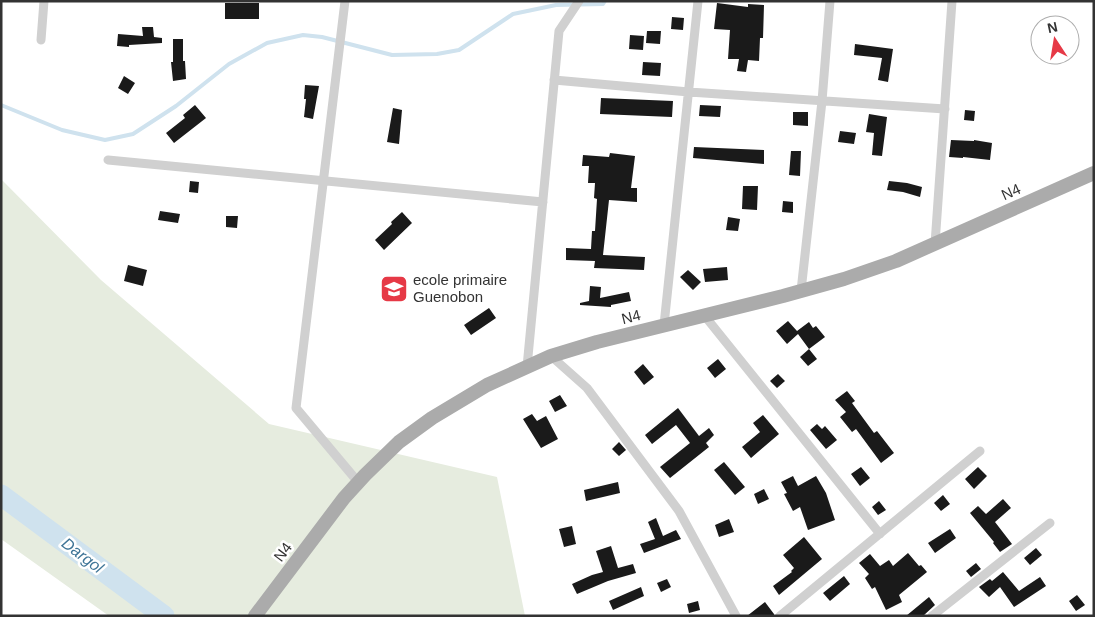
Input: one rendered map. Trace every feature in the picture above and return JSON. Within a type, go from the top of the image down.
[{"type":"main road","name":"N4","points":[[258,611],[358,482],[400,442],[432,418],[487,385],[551,356],[597,342],[801,291],[844,279],[896,261],[1094,173]]},
{"type":"street","points":[[41,40],[44,1]]},
{"type":"street","points":[[346,1],[296,408],[358,482]]},
{"type":"street","points":[[527,367],[558,32],[579,1]]},
{"type":"street","points":[[664,326],[698,1]]},
{"type":"street","points":[[801,291],[822,101],[830,1]]},
{"type":"street","points":[[935,244],[952,1]]},
{"type":"street","points":[[554,80],[689,92],[945,108]]},
{"type":"street","points":[[108,160],[543,202]]},
{"type":"street","points":[[704,315],[880,534]]},
{"type":"street","points":[[551,356],[587,388],[679,511],[736,616]]},
{"type":"street","points":[[780,616],[980,451]]},
{"type":"street","points":[[932,616],[1050,523]]},
{"type":"street","points":[[943,607],[948,616]]},
{"type":"shaded area","points":[[1,179],[101,280],[269,424],[497,477],[525,616],[109,616],[1,539]]},
{"type":"building","points":[[225,3],[259,3],[259,19],[225,19]]},
{"type":"building","points":[[717,3],[748,7],[748,4],[764,5],[763,38],[760,38],[759,61],[748,60],[746,72],[737,71],[739,59],[728,59],[730,30],[714,29]]},
{"type":"building","points":[[672,17],[684,18],[683,30],[671,29]]},
{"type":"building","points":[[142,27],[153,27],[154,37],[162,38],[162,43],[129,45],[129,47],[117,46],[118,34],[143,36]]},
{"type":"building","points":[[647,31],[661,31],[660,44],[646,43]]},
{"type":"building","points":[[630,35],[644,36],[643,50],[629,49]]},
{"type":"building","points":[[173,39],[183,39],[183,61],[185,61],[186,79],[173,81],[171,62],[173,62]]},
{"type":"building","points":[[855,44],[893,49],[888,82],[878,80],[882,58],[854,55]]},
{"type":"building","points":[[643,62],[661,63],[660,76],[642,75]]},
{"type":"building","points":[[124,76],[135,83],[128,94],[118,88]]},
{"type":"building","points":[[305,85],[319,86],[313,119],[304,117]]},
{"type":"building","points":[[601,98],[673,101],[672,117],[600,114]]},
{"type":"building","points":[[195,105],[206,118],[174,143],[166,133],[185,118],[183,115]]},
{"type":"building","points":[[700,105],[721,106],[720,117],[699,116]]},
{"type":"building","points":[[393,108],[402,110],[399,144],[387,142]]},
{"type":"building","points":[[965,110],[975,111],[974,121],[964,120]]},
{"type":"building","points":[[793,112],[808,112],[808,126],[793,125]]},
{"type":"building","points":[[869,114],[887,117],[882,156],[872,155],[874,133],[866,132]]},
{"type":"building","points":[[840,131],[856,133],[854,144],[838,142]]},
{"type":"building","points":[[951,140],[974,140],[992,143],[990,160],[949,157]]},
{"type":"building","points":[[694,147],[764,150],[764,164],[693,158]]},
{"type":"building","points":[[791,151],[801,151],[800,176],[789,175]]},
{"type":"building","points":[[610,153],[635,156],[631,188],[637,188],[637,202],[609,200],[603,255],[645,257],[644,270],[594,268],[595,261],[566,260],[566,248],[591,249],[592,231],[595,231],[597,199],[594,198],[595,183],[588,183],[589,166],[582,166],[583,155],[609,157]]},
{"type":"building","points":[[190,181],[199,182],[198,193],[189,192]]},
{"type":"building","points":[[889,181],[922,187],[920,197],[887,190]]},
{"type":"building","points":[[743,186],[758,186],[757,210],[742,209]]},
{"type":"building","points":[[783,201],[793,202],[793,213],[782,212]]},
{"type":"building","points":[[160,211],[180,214],[178,223],[158,220]]},
{"type":"building","points":[[402,212],[412,223],[384,250],[375,240]]},
{"type":"building","points":[[226,216],[238,216],[237,228],[226,227]]},
{"type":"building","points":[[728,217],[740,219],[738,231],[726,230]]},
{"type":"building","points":[[128,265],[147,270],[143,286],[124,281]]},
{"type":"building","points":[[727,267],[728,280],[705,282],[703,269]]},
{"type":"building","points":[[688,270],[701,282],[693,290],[680,277]]},
{"type":"building","points":[[590,286],[601,287],[600,298],[629,292],[631,301],[611,305],[611,307],[580,305],[580,303],[589,301]]},
{"type":"building","points":[[489,308],[496,318],[471,335],[464,325]]},
{"type":"building","points":[[788,321],[797,331],[809,322],[813,328],[816,326],[825,337],[809,349],[798,334],[787,344],[776,331]]},
{"type":"building","points":[[809,349],[817,359],[808,366],[800,357]]},
{"type":"building","points":[[718,359],[726,369],[715,378],[707,368]]},
{"type":"building","points":[[643,364],[654,377],[644,385],[634,372]]},
{"type":"building","points":[[778,374],[785,381],[777,388],[770,381]]},
{"type":"building","points":[[847,391],[855,401],[852,403],[874,433],[877,431],[894,453],[881,463],[856,429],[852,432],[840,417],[846,412],[835,400]]},
{"type":"building","points":[[560,395],[567,406],[555,412],[549,401]]},
{"type":"building","points":[[678,408],[699,436],[709,428],[714,435],[706,443],[709,447],[670,478],[660,467],[690,443],[676,425],[652,444],[645,435]]},
{"type":"building","points":[[532,414],[537,421],[546,416],[558,439],[541,448],[523,419]]},
{"type":"building","points":[[763,415],[779,434],[751,458],[742,447],[760,432],[753,423]]},
{"type":"building","points":[[817,424],[822,429],[825,426],[837,440],[826,449],[810,430]]},
{"type":"building","points":[[619,442],[626,450],[619,456],[612,449]]},
{"type":"building","points":[[724,462],[745,487],[735,495],[714,470]]},
{"type":"building","points":[[861,467],[870,478],[860,486],[851,474]]},
{"type":"building","points":[[978,467],[987,476],[974,489],[965,479]]},
{"type":"building","points":[[793,476],[798,486],[816,476],[826,493],[835,520],[808,530],[800,507],[793,511],[784,494],[787,493],[781,482]]},
{"type":"building","points":[[618,482],[620,493],[586,501],[584,490]]},
{"type":"building","points":[[764,489],[769,499],[758,504],[754,494]]},
{"type":"building","points":[[943,495],[950,504],[941,511],[934,503]]},
{"type":"building","points":[[1003,499],[1011,508],[995,522],[1012,544],[1000,552],[970,513],[978,506],[986,514]]},
{"type":"building","points":[[879,501],[886,510],[878,515],[872,507]]},
{"type":"building","points":[[656,518],[663,536],[676,530],[681,539],[644,553],[640,544],[655,539],[648,522]]},
{"type":"building","points":[[729,519],[734,532],[719,537],[715,525]]},
{"type":"building","points":[[572,526],[576,544],[564,547],[559,529]]},
{"type":"building","points":[[950,529],[956,538],[935,553],[928,543]]},
{"type":"building","points":[[804,537],[822,559],[779,595],[773,586],[792,572],[794,568],[783,555]]},
{"type":"building","points":[[611,546],[618,568],[633,564],[636,573],[608,581],[577,594],[572,584],[603,572],[596,551]]},
{"type":"building","points":[[1036,548],[1042,555],[1030,565],[1024,558]]},
{"type":"building","points":[[908,553],[927,572],[899,595],[902,602],[886,610],[875,587],[872,589],[865,578],[869,574],[859,563],[870,554],[880,566],[889,560],[893,566]]},
{"type":"building","points":[[976,563],[981,569],[971,577],[966,571]]},
{"type":"building","points":[[1003,572],[1019,591],[1040,577],[1046,586],[1014,607],[1000,587],[989,597],[979,587],[990,579],[992,581]]},
{"type":"building","points":[[844,576],[850,584],[830,601],[823,593]]},
{"type":"building","points":[[667,579],[671,587],[661,592],[657,583]]},
{"type":"building","points":[[641,587],[644,596],[613,610],[609,601]]},
{"type":"building","points":[[1077,595],[1085,605],[1076,611],[1069,601]]},
{"type":"building","points":[[929,597],[935,605],[923,616],[906,616]]},
{"type":"building","points":[[698,601],[700,610],[689,613],[687,604]]},
{"type":"building","points":[[765,602],[774,616],[747,616]]},
{"type":"waterway","points":[[1,105],[62,130],[105,140],[133,134],[176,106],[229,64],[267,43],[303,35],[322,37],[392,55],[437,54],[459,50],[513,14],[556,5],[603,4],[605,1]]},
{"type":"waterway","name":"Dargol","points":[[1,495],[164,616]]},
{"type":"place","name":"ecole primaire Guenobon","points":[[394,289]]}]
